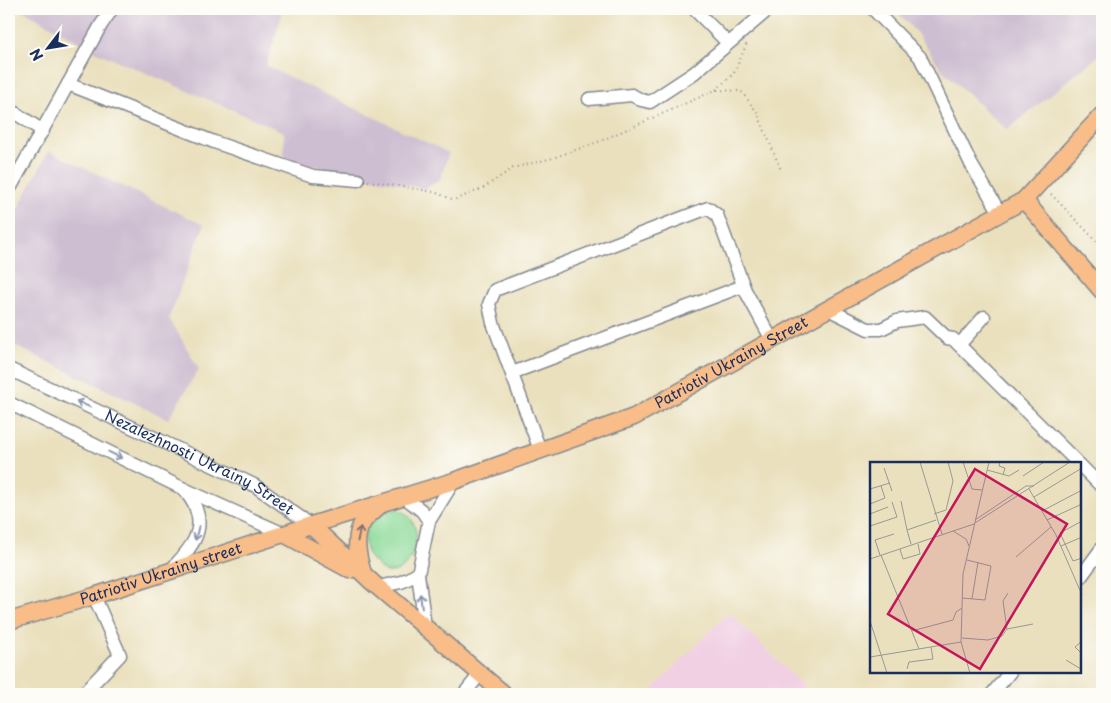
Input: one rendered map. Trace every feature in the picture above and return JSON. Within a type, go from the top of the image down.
[{"type":"main road","name":"Patriotiv Ukrainy Street","points":[[311,525],[454,481],[634,416],[1024,200],[1102,115]]},
{"type":"main road","points":[[1024,200],[1102,291]]},
{"type":"main road","points":[[371,581],[357,554],[358,534],[363,522],[382,503]]},
{"type":"main road","name":"Patriotiv Ukrainy street","points":[[9,621],[170,572],[311,525]]},
{"type":"main road","name":"Nezalezhnosti Ukrainy Street","points":[[311,525],[371,581],[504,694]]},
{"type":"main road","name":"Nezalezhnosti Ukrainy Street","points":[[284,534],[371,581]]},
{"type":"street","points":[[9,187],[101,25],[112,9]]},
{"type":"street","points":[[694,9],[728,43]]},
{"type":"street","points":[[589,99],[632,95],[650,102],[694,73],[769,9]]},
{"type":"street","points":[[873,9],[920,57],[971,164],[1000,213]]},
{"type":"street","points":[[68,84],[214,142],[313,176],[358,180]]},
{"type":"street","points":[[9,109],[42,131]]},
{"type":"street","points":[[540,450],[493,323],[489,304],[495,290],[708,208],[717,215],[743,286],[772,340]]},
{"type":"street","points":[[512,373],[743,286]]},
{"type":"street","points":[[828,309],[868,329],[881,329],[897,321],[925,318],[947,338],[956,342],[1077,462]]},
{"type":"street","points":[[956,342],[984,318]]},
{"type":"street","name":"Nezalezhnosti Ukrainy Street","points":[[9,369],[254,485],[311,525]]},
{"type":"street","name":"Nezalezhnosti Ukrainy Street","points":[[9,403],[184,489],[284,534]]},
{"type":"street","points":[[1081,466],[1102,487]]},
{"type":"street","points":[[425,627],[418,574],[429,521],[454,481]]},
{"type":"street","points":[[170,572],[194,542],[199,527],[196,510],[184,489]]},
{"type":"street","points":[[403,496],[422,511],[429,521]]},
{"type":"street","points":[[1081,577],[1102,548]]},
{"type":"street","points":[[371,581],[402,582],[418,574]]},
{"type":"street","points":[[83,694],[120,655],[94,596]]},
{"type":"street","points":[[992,694],[1009,673]]},
{"type":"street","points":[[464,694],[480,674]]},
{"type":"path","points":[[358,180],[434,192],[454,200],[482,189],[513,168],[552,158],[598,142],[716,90],[734,73],[746,48],[752,23]]},
{"type":"path","points":[[716,90],[741,91],[757,112],[781,170]]},
{"type":"path","points":[[1051,194],[1102,247]]},
{"type":"shaded area","points":[[20,9],[281,9],[281,18],[266,66],[449,153],[440,179],[425,189],[284,159],[284,132],[99,53]]},
{"type":"shaded area","points":[[894,9],[1102,9],[1102,53],[1007,130],[943,71],[916,32]]},
{"type":"shaded area","points":[[49,151],[204,225],[169,318],[199,369],[168,419],[9,343],[9,225]]},
{"type":"shaded area","points":[[729,612],[811,694],[648,694]]},
{"type":"green space","points":[[396,509],[407,514],[413,523],[416,545],[406,565],[397,571],[387,572],[381,569],[368,555],[365,543],[366,530],[372,519],[377,515]]}]
